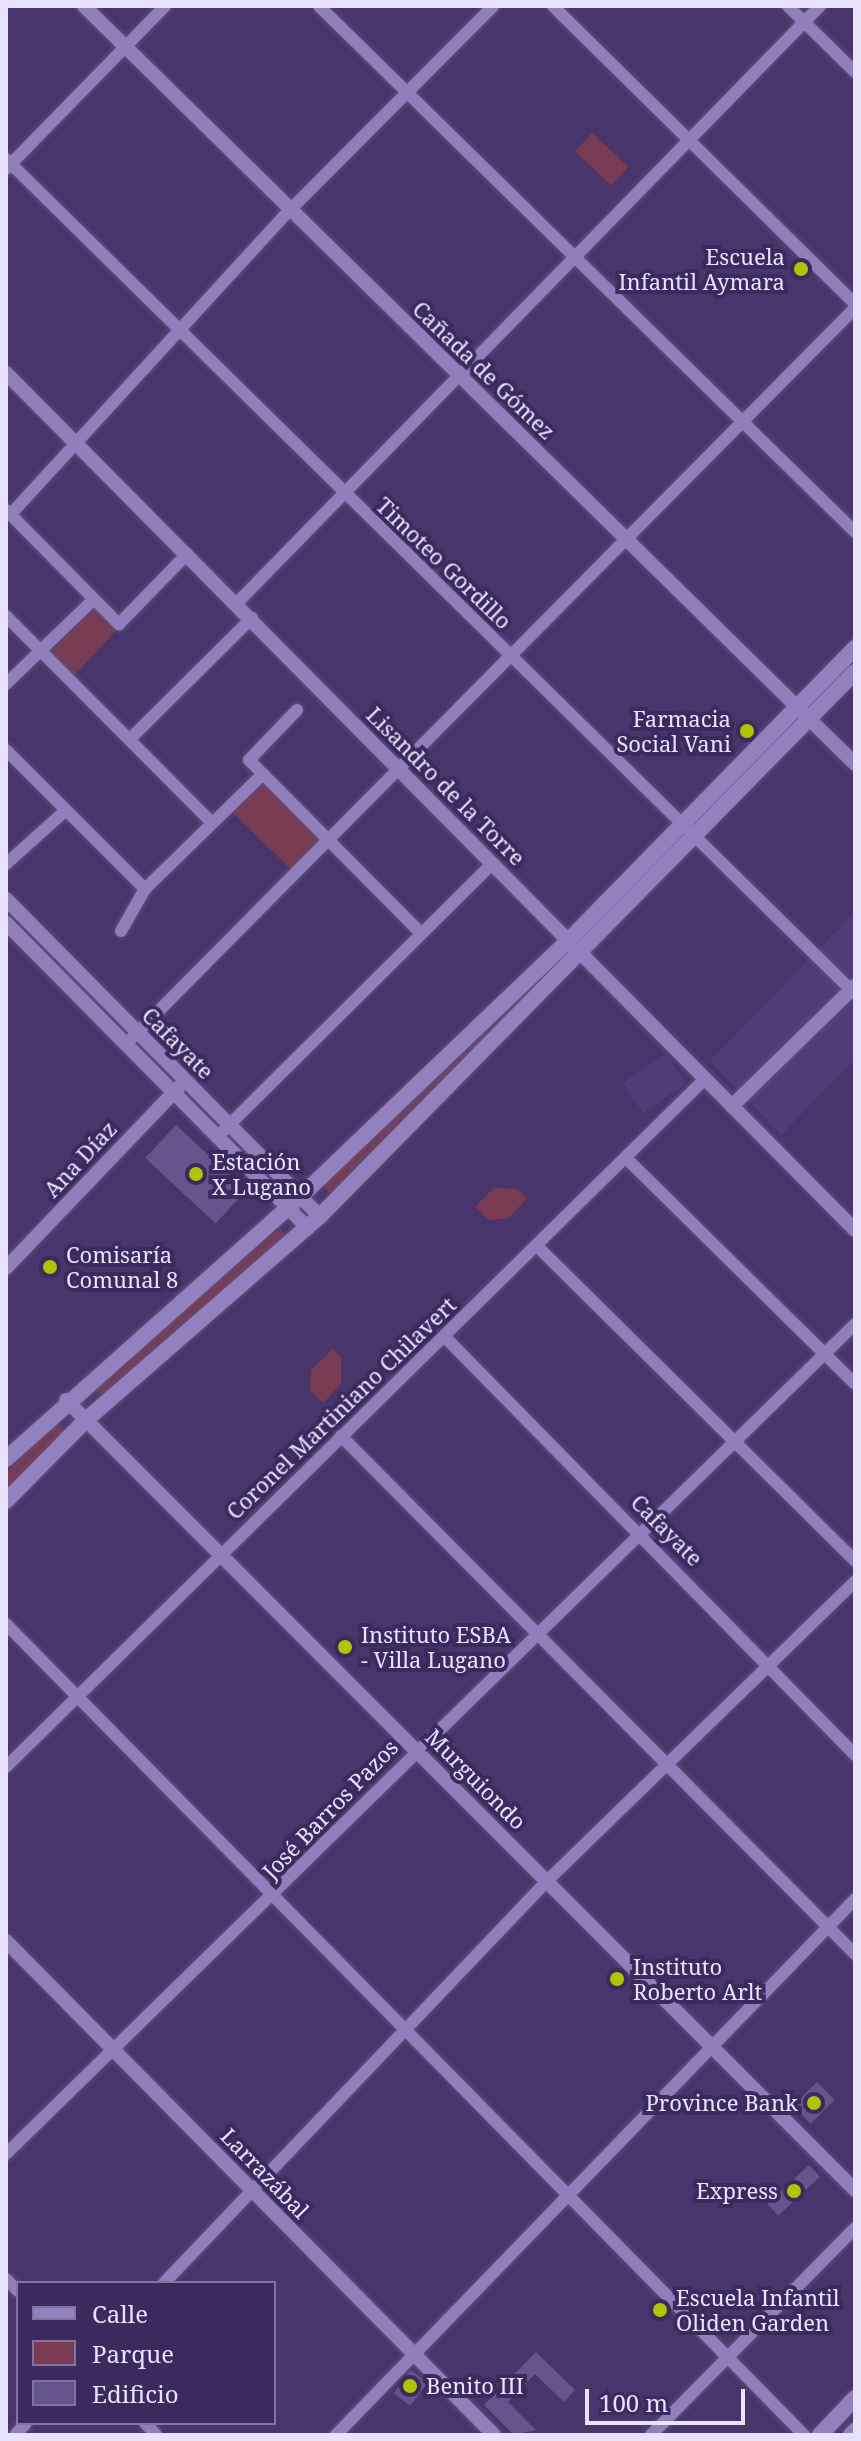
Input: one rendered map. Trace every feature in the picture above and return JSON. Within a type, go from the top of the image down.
[{"type":"main road","points":[[689,829],[797,706],[855,648]]},
{"type":"main road","points":[[6,1501],[86,1420],[314,1222],[573,946],[689,829],[810,719],[855,672]]},
{"type":"main road","points":[[6,1459],[66,1400],[294,1202],[573,946]]},
{"type":"main road","points":[[820,2435],[855,2398]]},
{"type":"street","name":"Cañada de Gómez","points":[[84,6],[855,764]]},
{"type":"street","points":[[8,164],[165,6]]},
{"type":"street","points":[[319,6],[742,425],[855,532]]},
{"type":"street","points":[[187,554],[119,624],[8,512],[76,444],[290,210],[493,6]]},
{"type":"street","points":[[126,1044],[402,773],[630,542],[855,306],[553,6]]},
{"type":"street","points":[[788,6],[855,72]]},
{"type":"street","points":[[237,603],[820,6]]},
{"type":"street","name":"Timoteo Gordillo","points":[[8,164],[854,990]]},
{"type":"street","name":"Lisandro de la Torre","points":[[6,373],[855,1230]]},
{"type":"street","points":[[6,684],[94,599]]},
{"type":"street","points":[[6,616],[211,822]]},
{"type":"street","points":[[130,739],[252,618]]},
{"type":"street","points":[[297,710],[249,760],[420,932]]},
{"type":"street","points":[[6,750],[64,812],[145,889]]},
{"type":"street","points":[[121,931],[145,889],[263,774]]},
{"type":"street","points":[[6,864],[64,812]]},
{"type":"street","points":[[218,1136],[420,932],[492,864]]},
{"type":"street","name":"Cafayate","points":[[6,899],[229,1125],[294,1202]]},
{"type":"street","name":"Cafayate","points":[[6,923],[218,1136],[314,1222]]},
{"type":"street","points":[[732,1106],[854,990]]},
{"type":"street","name":"Coronel Martiniano Chilavert","points":[[6,1767],[341,1436],[538,1247],[705,1079]]},
{"type":"street","name":"Ana Díaz","points":[[6,1268],[185,1081]]},
{"type":"street","points":[[627,1159],[855,1384]]},
{"type":"street","points":[[538,1247],[855,1561]]},
{"type":"street","name":"José Barros Pazos","points":[[6,2154],[272,1898],[416,1750],[539,1635],[855,1324]]},
{"type":"street","name":"Cafayate","points":[[445,1337],[855,1755]]},
{"type":"street","name":"Murguiondo","points":[[66,1400],[220,1558],[547,1881],[709,2048],[855,2190]]},
{"type":"street","points":[[341,1436],[855,1954]]},
{"type":"street","points":[[166,2281],[253,2194],[547,1881],[855,1581]]},
{"type":"street","points":[[6,1624],[563,2196],[804,2435]]},
{"type":"street","points":[[336,2435],[563,2196],[855,1899]]},
{"type":"street","name":"Larrazábal","points":[[6,1941],[494,2435]]},
{"type":"street","points":[[651,2435],[855,2228]]},
{"type":"shaded area","points":[[855,912],[855,1059],[781,1135],[710,1061]]},
{"type":"shaded area","points":[[666,1054],[686,1084],[643,1113],[623,1083]]},
{"type":"green space","points":[[592,133],[629,167],[612,185],[575,151]]},
{"type":"green space","points":[[93,607],[117,630],[73,676],[49,654]]},
{"type":"green space","points":[[263,774],[332,841],[298,876],[229,809]]},
{"type":"green space","points":[[556,959],[564,966],[333,1197],[323,1186]]},
{"type":"green space","points":[[494,1188],[517,1189],[527,1198],[509,1218],[489,1220],[475,1207]]},
{"type":"green space","points":[[280,1228],[288,1238],[104,1398],[93,1386]]},
{"type":"green space","points":[[333,1349],[341,1358],[341,1384],[323,1403],[310,1390],[311,1370]]},
{"type":"green space","points":[[56,1421],[66,1431],[6,1492],[6,1473]]},
{"type":"building","name":"Estación X Lugano","points":[[176,1125],[246,1190],[216,1223],[145,1158]]},
{"type":"building","name":"Province Bank","points":[[817,2082],[835,2100],[811,2124],[793,2106]]},
{"type":"building","name":"Express","points":[[809,2165],[820,2177],[778,2216],[767,2204]]},
{"type":"building","points":[[536,2352],[575,2390],[564,2402],[535,2374],[508,2402],[536,2430],[514,2435],[484,2405]]},
{"type":"building","name":"Benito III","points":[[411,2370],[428,2383],[410,2406],[394,2393]]},
{"type":"place","name":"Escuela Infantil Aymara","points":[[801,269]]},
{"type":"place","name":"Farmacia Social Vani","points":[[747,731]]},
{"type":"place","name":"Estación X Lugano","points":[[196,1174]]},
{"type":"place","name":"Comisaría Comunal 8","points":[[50,1267]]},
{"type":"place","name":"Instituto ESBA - Villa Lugano","points":[[345,1647]]},
{"type":"place","name":"Instituto Roberto Arlt","points":[[617,1979]]},
{"type":"place","name":"Province Bank","points":[[814,2103]]},
{"type":"place","name":"Express","points":[[794,2191]]},
{"type":"place","name":"Escuela Infantil Oliden Garden","points":[[660,2310]]},
{"type":"place","name":"Benito III","points":[[410,2386]]}]
